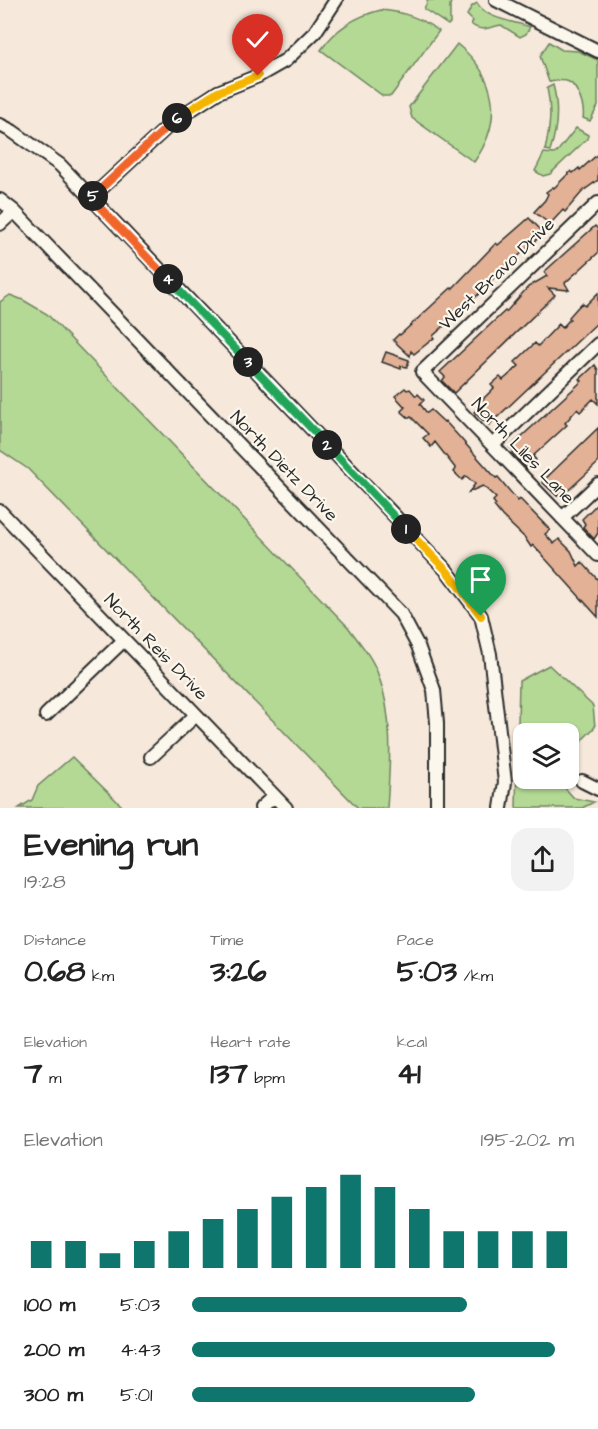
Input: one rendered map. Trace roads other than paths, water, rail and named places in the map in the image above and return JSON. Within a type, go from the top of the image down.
[{"type":"street","points":[[91,198],[175,120],[218,92],[258,76],[286,60],[315,32],[336,0]]},
{"type":"street","points":[[496,0],[598,51]]},
{"type":"street","points":[[0,125],[60,165],[447,571],[481,616],[490,654],[505,782],[501,808]]},
{"type":"street","name":"North Dietz Drive","points":[[0,200],[14,211],[401,614],[418,646],[434,690],[437,723],[437,808]]},
{"type":"street","name":"West Bravo Drive","points":[[422,372],[598,203]]},
{"type":"street","points":[[0,224],[14,211]]},
{"type":"street","points":[[493,446],[598,344]]},
{"type":"street","name":"North Liles Lane","points":[[422,372],[598,555]]},
{"type":"street","points":[[562,518],[598,484]]},
{"type":"street","name":"North Reis Drive","points":[[0,511],[286,808]]},
{"type":"street","points":[[46,715],[124,640]]},
{"type":"street","points":[[151,757],[196,715]]},
{"type":"street","points":[[582,781],[598,789]]},
{"type":"street","points":[[261,808],[274,796]]}]
